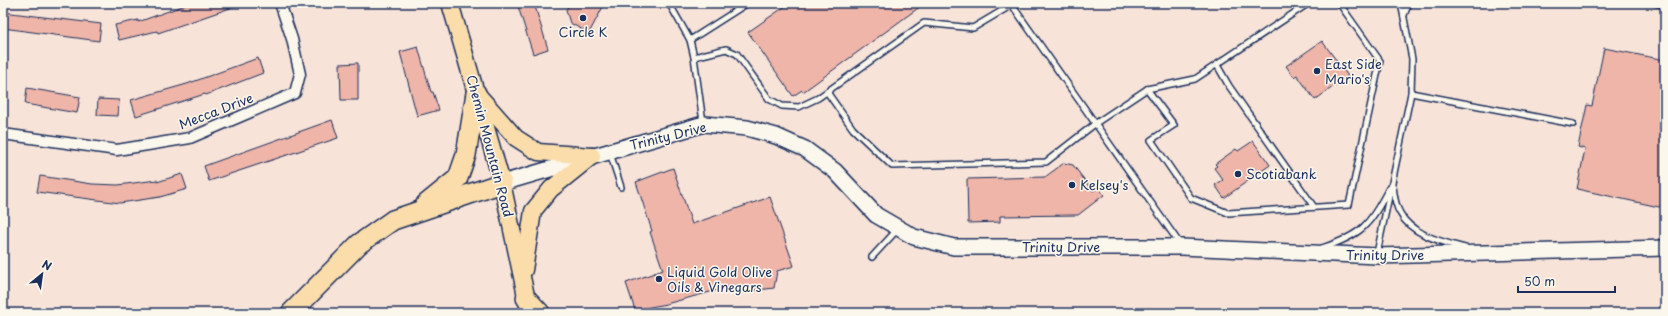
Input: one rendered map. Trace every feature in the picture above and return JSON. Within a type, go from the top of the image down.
[{"type":"highway","points":[[416,212],[458,178],[466,155],[476,93]]},
{"type":"highway","points":[[291,313],[359,244],[393,220],[502,182]]},
{"type":"highway","points":[[526,297],[540,313]]},
{"type":"main road","name":"Chemin Mountain Road","points":[[450,3],[502,182],[526,297]]},
{"type":"main road","points":[[476,93],[516,138],[538,152],[592,156]]},
{"type":"main road","points":[[526,297],[533,210],[552,189],[592,156]]},
{"type":"street","name":"Mecca Drive","points":[[3,134],[117,150],[190,138],[295,93],[300,74],[292,39],[280,3]]},
{"type":"street","name":"Trinity Drive","points":[[502,182],[704,124],[747,128],[776,136],[805,149],[835,171],[876,215],[914,237],[954,247],[1182,247],[1377,256],[1658,246]]},
{"type":"lane","points":[[669,3],[690,40],[704,124]]},
{"type":"lane","points":[[690,40],[748,3]]},
{"type":"lane","points":[[827,92],[853,129],[892,166],[1046,162],[1096,123],[1147,89],[1195,79],[1309,3]]},
{"type":"lane","points":[[1147,89],[1174,125],[1151,140],[1191,198],[1228,213],[1349,204],[1380,61],[1339,3]]},
{"type":"lane","points":[[1377,256],[1411,92],[1412,58],[1401,3]]},
{"type":"lane","points":[[1404,16],[1410,3]]},
{"type":"lane","points":[[1655,3],[1665,5]]},
{"type":"lane","points":[[694,57],[726,49],[737,54],[769,99],[782,106],[799,107],[827,92],[924,23],[973,28],[1014,4],[1182,247]]},
{"type":"lane","points":[[1217,65],[1229,86],[1314,207]]},
{"type":"lane","points":[[1411,92],[1573,124]]},
{"type":"lane","points":[[609,152],[621,187]]},
{"type":"lane","points":[[1308,253],[1350,237],[1365,226],[1376,214],[1392,182]]},
{"type":"lane","points":[[1392,182],[1395,200],[1400,213],[1406,222],[1415,229],[1444,242],[1485,253]]},
{"type":"lane","points":[[872,257],[899,228]]},
{"type":"building","points":[[191,3],[238,3],[239,5],[158,33],[157,31],[119,40],[115,25],[138,20],[138,22]]},
{"type":"building","points":[[517,3],[534,3],[548,49],[533,54]]},
{"type":"building","name":"Circle K","points":[[570,3],[605,3],[589,33],[570,23],[566,10]]},
{"type":"building","points":[[790,3],[925,3],[803,92],[802,90],[793,96],[748,32]]},
{"type":"building","points":[[3,12],[101,24],[99,41],[3,28]]},
{"type":"building","name":"East Side Mario's","points":[[1322,41],[1348,76],[1315,100],[1297,75],[1294,77],[1286,66]]},
{"type":"building","points":[[418,47],[431,92],[433,92],[439,110],[417,116],[400,52]]},
{"type":"building","points":[[1604,48],[1665,60],[1665,203],[1659,207],[1577,189],[1585,149],[1578,147],[1587,105],[1592,106]]},
{"type":"building","points":[[258,58],[263,73],[206,95],[205,94],[136,116],[131,100],[187,84]]},
{"type":"building","points":[[358,63],[358,100],[341,100],[340,64]]},
{"type":"building","points":[[27,88],[80,97],[77,113],[25,104]]},
{"type":"building","points":[[98,99],[119,100],[118,116],[97,115]]},
{"type":"building","points":[[332,120],[338,138],[209,181],[204,166]]},
{"type":"building","name":"Scotiabank","points":[[1253,141],[1270,165],[1224,198],[1215,185],[1223,180],[1214,168],[1217,166],[1215,164],[1236,149],[1238,151]]},
{"type":"building","points":[[1064,163],[1073,165],[1093,191],[1098,187],[1104,195],[1078,215],[1000,216],[1000,222],[968,223],[967,179],[1045,177]]},
{"type":"building","points":[[673,168],[692,224],[770,197],[794,266],[777,271],[774,288],[734,293],[732,286],[666,304],[635,310],[626,283],[663,270],[650,232],[652,231],[636,182]]},
{"type":"building","points":[[182,174],[187,189],[160,197],[120,203],[37,192],[40,176],[92,184],[118,185],[157,180],[157,182]]},
{"type":"place","name":"Circle K","points":[[583,18]]},
{"type":"place","name":"East Side Mario's","points":[[1317,71]]},
{"type":"place","name":"Scotiabank","points":[[1238,174]]},
{"type":"place","name":"Kelsey's","points":[[1072,185]]},
{"type":"place","name":"Liquid Gold Olive Oils & Vinegars","points":[[659,279]]}]
